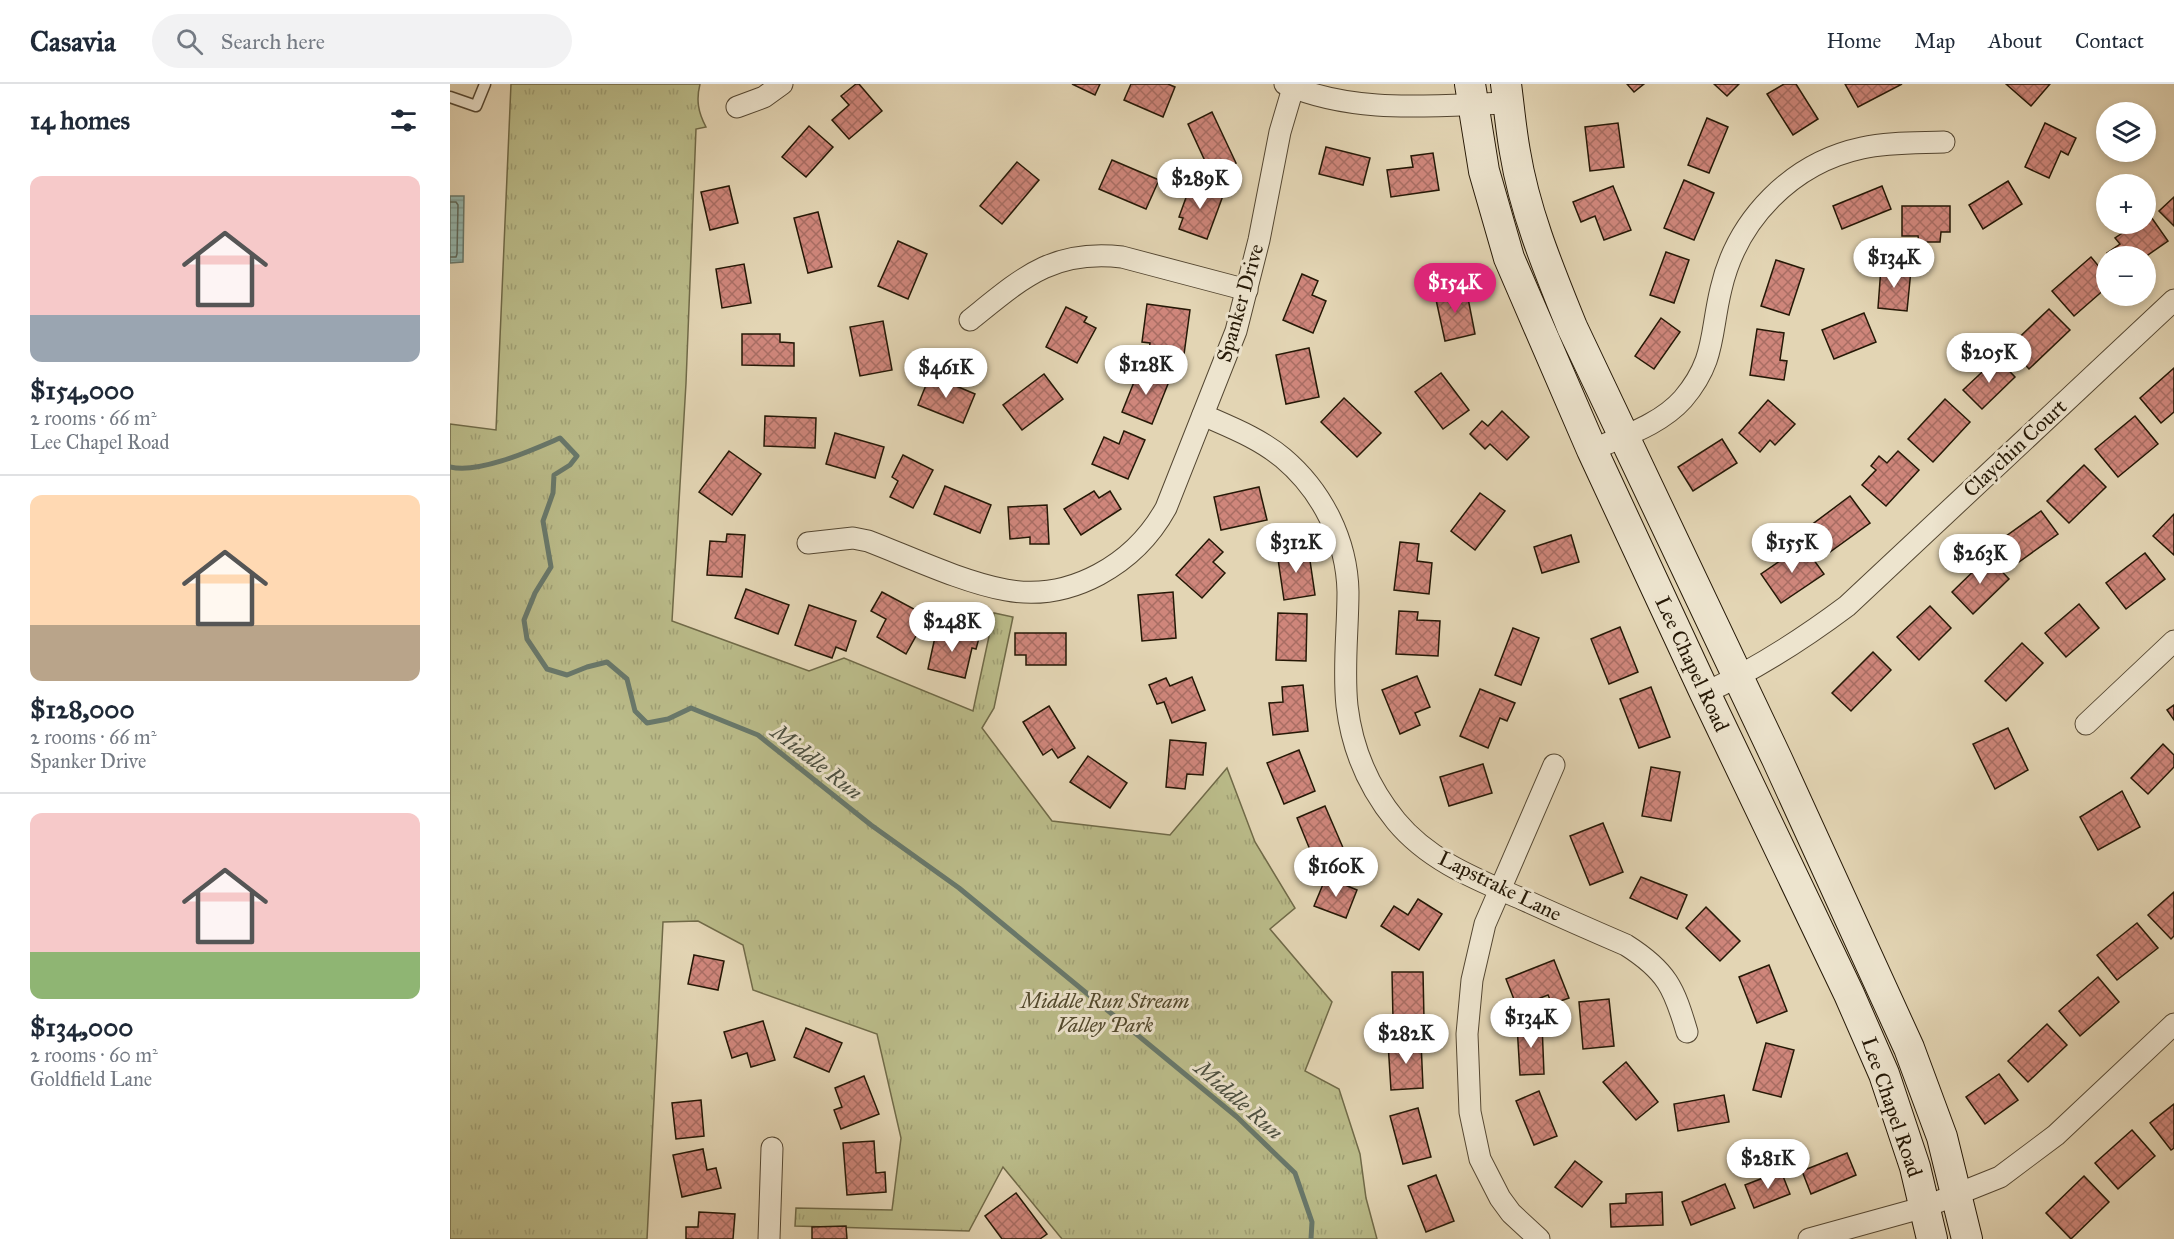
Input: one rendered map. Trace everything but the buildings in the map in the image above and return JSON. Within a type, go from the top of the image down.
[{"type":"main road","name":"Lee Chapel Road","points":[[1471,94],[1484,171],[1509,258],[1592,450],[1705,693],[1806,901],[1884,1074],[1901,1121],[1932,1239]]},
{"type":"main road","name":"Lee Chapel Road","points":[[1507,94],[1515,153],[1537,237],[1572,327],[1738,677],[1909,1048],[1942,1137],[1967,1239]]},
{"type":"street","points":[[737,107],[764,97],[782,84]]},
{"type":"street","points":[[1289,86],[1332,98],[1381,106],[1418,107],[1471,94],[1507,94]]},
{"type":"street","name":"Spanker Drive","points":[[808,543],[853,538],[868,541],[983,585],[1008,591],[1036,592],[1077,584],[1109,570],[1127,557],[1151,532],[1166,508],[1236,331],[1247,290],[1289,86]]},
{"type":"street","points":[[1592,450],[1667,414],[1696,382],[1711,349],[1725,275],[1737,245],[1749,224],[1767,201],[1802,172],[1843,153],[1878,145],[1944,142]]},
{"type":"street","points":[[970,320],[1035,271],[1059,260],[1081,256],[1122,257],[1247,290]]},
{"type":"street","name":"Claychin Court","points":[[1705,693],[1738,677],[1809,634],[1847,606],[2174,300]]},
{"type":"street","name":"Lapstrake Lane","points":[[1203,415],[1266,445],[1296,470],[1317,495],[1332,520],[1343,551],[1347,573],[1347,705],[1352,733],[1366,773],[1395,820],[1411,837],[1443,862],[1498,889],[1626,945],[1639,954],[1652,964],[1676,994],[1687,1032]]},
{"type":"street","points":[[2086,724],[2174,641]]},
{"type":"street","points":[[1539,1239],[1511,1213],[1488,1178],[1474,1137],[1470,1112],[1467,1034],[1472,980],[1485,924],[1498,889],[1554,765]]},
{"type":"street","points":[[1809,1239],[1925,1207],[2000,1177],[2056,1135],[2174,1024]]},
{"type":"street","points":[[769,1239],[772,1148]]},
{"type":"lane","points":[[450,97],[476,106],[485,84]]},
{"type":"green space","name":"Middle Run Stream Valley Park","points":[[511,84],[700,84],[698,106],[706,127],[696,129],[686,383],[672,621],[809,671],[844,658],[973,711],[994,613],[1013,617],[994,708],[982,728],[1052,821],[1170,835],[1227,768],[1255,842],[1295,908],[1270,929],[1332,1002],[1305,1071],[1339,1089],[1360,1154],[1366,1198],[1377,1239],[1062,1239],[1003,1167],[969,1231],[795,1226],[796,1208],[892,1210],[901,1138],[877,1034],[753,990],[743,945],[698,921],[663,922],[647,1239],[450,1239],[450,424],[496,430]]},
{"type":"water","points":[[450,196],[464,196],[463,262],[450,263]]},
{"type":"waterway","name":"Middle Run","points":[[450,467],[476,467],[491,464],[560,438],[577,456],[570,465],[554,475],[553,493],[543,521],[551,567],[535,593],[524,620],[527,639],[547,669],[567,675],[607,662],[627,679],[635,711],[647,723],[668,719],[691,708],[758,735],[871,825],[959,888],[1237,1117],[1295,1173],[1312,1222],[1311,1239]]}]
